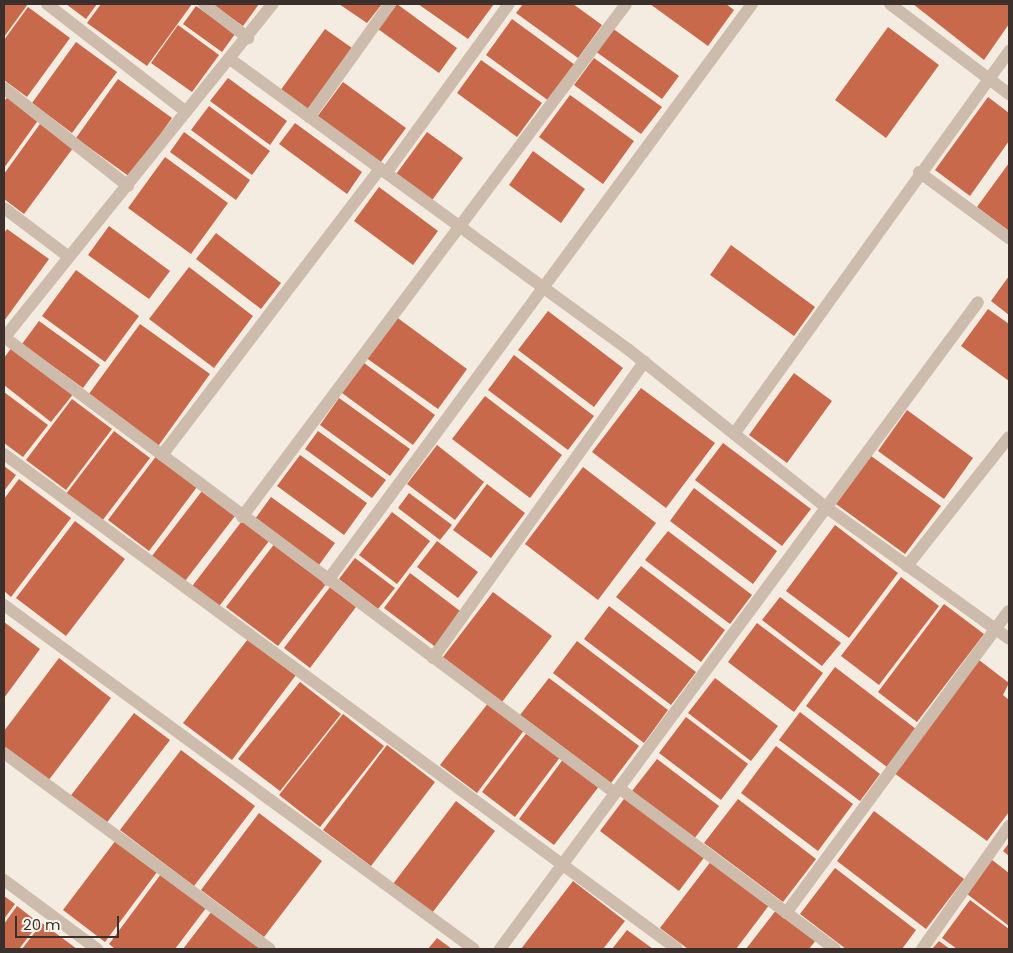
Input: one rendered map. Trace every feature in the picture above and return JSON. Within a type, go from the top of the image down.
[{"type":"street","points":[[47,4],[186,112]]},
{"type":"street","points":[[204,4],[248,38]]},
{"type":"street","points":[[273,4],[248,38],[4,337],[432,658],[835,949]]},
{"type":"street","points":[[309,117],[390,4]]},
{"type":"street","points":[[162,455],[510,4]]},
{"type":"street","points":[[242,517],[458,225],[626,4]]},
{"type":"street","points":[[328,580],[540,286],[752,4]]},
{"type":"street","points":[[890,4],[1009,94]]},
{"type":"street","points":[[734,434],[919,172],[1009,50]]},
{"type":"street","points":[[230,59],[644,362],[826,508],[1009,638]]},
{"type":"street","points":[[4,88],[128,186]]},
{"type":"street","points":[[919,172],[1009,238]]},
{"type":"street","points":[[4,208],[69,257]]},
{"type":"street","points":[[500,949],[978,302]]},
{"type":"street","points":[[432,658],[644,362]]},
{"type":"street","points":[[907,566],[1009,438]]},
{"type":"street","points":[[4,454],[677,949]]},
{"type":"street","points":[[4,605],[474,949]]},
{"type":"street","points":[[786,913],[1009,611]]},
{"type":"street","points":[[4,753],[270,949]]},
{"type":"street","points":[[922,949],[1009,826]]},
{"type":"street","points":[[4,880],[97,949]]},
{"type":"building","points":[[4,4],[28,4],[4,37]]},
{"type":"building","points":[[66,4],[97,4],[86,19]]},
{"type":"building","points":[[101,4],[192,4],[147,66],[87,23]]},
{"type":"building","points":[[212,4],[259,4],[243,26]]},
{"type":"building","points":[[339,4],[382,4],[367,23]]},
{"type":"building","points":[[397,4],[457,48],[439,73],[378,29]]},
{"type":"building","points":[[418,4],[494,4],[468,39]]},
{"type":"building","points":[[523,4],[573,4],[602,25],[578,58],[516,13]]},
{"type":"building","points":[[650,4],[726,4],[734,10],[708,46]]},
{"type":"building","points":[[913,4],[1009,4],[1009,24],[984,60]]},
{"type":"building","points":[[196,6],[235,34],[222,52],[183,24]]},
{"type":"building","points":[[28,7],[70,38],[27,97],[4,80],[4,40]]},
{"type":"building","points":[[512,19],[575,65],[549,101],[486,55]]},
{"type":"building","points":[[178,25],[219,55],[192,92],[151,63]]},
{"type":"building","points":[[888,27],[939,65],[886,138],[835,100]]},
{"type":"building","points":[[612,28],[679,76],[662,99],[595,51]]},
{"type":"building","points":[[325,29],[352,48],[307,110],[280,91]]},
{"type":"building","points":[[76,42],[117,72],[72,133],[32,103]]},
{"type":"building","points":[[594,58],[662,107],[641,134],[574,85]]},
{"type":"building","points":[[481,60],[542,103],[517,137],[457,93]]},
{"type":"building","points":[[228,78],[287,121],[270,145],[210,101]]},
{"type":"building","points":[[118,79],[172,118],[130,177],[76,138]]},
{"type":"building","points":[[343,82],[406,128],[380,163],[317,117]]},
{"type":"building","points":[[570,95],[634,141],[603,184],[539,137]]},
{"type":"building","points":[[8,96],[39,119],[4,168],[4,102]]},
{"type":"building","points":[[988,97],[1009,113],[1009,141],[970,196],[935,170]]},
{"type":"building","points":[[209,106],[270,151],[252,175],[191,130]]},
{"type":"building","points":[[295,123],[362,172],[347,194],[279,144]]},
{"type":"building","points":[[40,124],[73,148],[24,214],[4,199],[4,174]]},
{"type":"building","points":[[184,132],[250,180],[236,200],[170,152]]},
{"type":"building","points":[[427,132],[463,158],[430,203],[394,177]]},
{"type":"building","points":[[533,151],[585,189],[561,223],[509,185]]},
{"type":"building","points":[[165,157],[228,203],[191,254],[128,208]]},
{"type":"building","points":[[1009,163],[1009,231],[977,207]]},
{"type":"building","points":[[379,187],[438,231],[413,265],[354,221]]},
{"type":"building","points":[[109,226],[170,271],[149,299],[88,255]]},
{"type":"building","points":[[7,229],[49,259],[4,321],[4,233]]},
{"type":"building","points":[[216,233],[281,283],[261,309],[196,259]]},
{"type":"building","points":[[731,245],[815,307],[794,336],[710,275]]},
{"type":"building","points":[[189,267],[253,316],[214,368],[149,319]]},
{"type":"building","points":[[76,270],[139,316],[105,362],[42,316]]},
{"type":"building","points":[[1009,276],[1009,315],[991,301]]},
{"type":"building","points":[[988,309],[1009,324],[1009,381],[961,346]]},
{"type":"building","points":[[548,311],[623,368],[594,407],[518,350]]},
{"type":"building","points":[[395,316],[467,369],[438,409],[365,357]]},
{"type":"building","points":[[39,321],[100,365],[83,388],[22,344]]},
{"type":"building","points":[[140,324],[210,374],[156,449],[86,398]]},
{"type":"building","points":[[12,347],[74,393],[51,422],[4,385],[4,358]]},
{"type":"building","points":[[514,355],[594,416],[568,450],[488,390]]},
{"type":"building","points":[[364,363],[435,415],[413,445],[342,393]]},
{"type":"building","points":[[794,373],[832,401],[787,463],[749,435]]},
{"type":"building","points":[[641,388],[715,443],[666,508],[592,452]]},
{"type":"building","points":[[4,392],[48,425],[23,457],[4,443]]},
{"type":"building","points":[[485,396],[562,455],[530,498],[452,439]]},
{"type":"building","points":[[339,398],[410,449],[390,476],[320,425]]},
{"type":"building","points":[[72,399],[112,429],[66,490],[26,460]]},
{"type":"building","points":[[907,410],[973,458],[944,499],[878,451]]},
{"type":"building","points":[[114,431],[150,458],[102,521],[66,494]]},
{"type":"building","points":[[318,431],[386,480],[372,498],[305,449]]},
{"type":"building","points":[[723,443],[811,509],[782,546],[695,480]]},
{"type":"building","points":[[437,445],[484,482],[455,520],[407,484]]},
{"type":"building","points":[[157,455],[197,487],[149,551],[108,520]]},
{"type":"building","points":[[300,455],[367,503],[344,535],[277,486]]},
{"type":"building","points":[[871,456],[941,506],[905,554],[836,504]]},
{"type":"building","points":[[4,466],[16,475],[4,491]]},
{"type":"building","points":[[583,467],[656,523],[598,600],[525,544]]},
{"type":"building","points":[[19,479],[71,518],[11,597],[4,591],[4,499]]},
{"type":"building","points":[[487,484],[525,513],[491,558],[453,530]]},
{"type":"building","points":[[694,488],[777,551],[753,584],[670,521]]},
{"type":"building","points":[[202,491],[235,516],[185,581],[152,556]]},
{"type":"building","points":[[409,493],[452,525],[440,540],[398,508]]},
{"type":"building","points":[[271,497],[335,543],[319,565],[255,519]]},
{"type":"building","points":[[392,512],[430,541],[397,584],[359,555]]},
{"type":"building","points":[[75,521],[125,559],[66,636],[16,598]]},
{"type":"building","points":[[242,521],[269,541],[217,609],[190,589]]},
{"type":"building","points":[[835,525],[898,573],[849,638],[786,591]]},
{"type":"building","points":[[668,531],[752,595],[730,624],[645,560]]},
{"type":"building","points":[[437,541],[478,572],[458,598],[417,567]]},
{"type":"building","points":[[275,543],[327,583],[278,646],[226,607]]},
{"type":"building","points":[[355,558],[395,588],[378,609],[339,579]]},
{"type":"building","points":[[641,566],[725,630],[701,662],[616,597]]},
{"type":"building","points":[[410,573],[464,614],[437,648],[384,608]]},
{"type":"building","points":[[901,577],[939,606],[879,685],[841,656]]},
{"type":"building","points":[[330,587],[356,607],[310,668],[284,648]]},
{"type":"building","points":[[493,592],[552,636],[502,702],[443,657]]},
{"type":"building","points":[[780,597],[841,643],[822,666],[762,620]]},
{"type":"building","points":[[944,604],[984,634],[917,722],[878,692]]},
{"type":"building","points":[[609,606],[696,672],[671,705],[584,639]]},
{"type":"building","points":[[4,622],[40,649],[4,698]]},
{"type":"building","points":[[757,623],[823,673],[794,712],[728,662]]},
{"type":"building","points":[[248,639],[296,675],[232,760],[183,723]]},
{"type":"building","points":[[577,641],[668,710],[644,743],[553,673]]},
{"type":"building","points":[[59,658],[111,698],[48,781],[4,747],[4,731]]},
{"type":"building","points":[[979,660],[1009,683],[1003,695],[1009,700],[1009,812],[987,841],[894,773]]},
{"type":"building","points":[[835,667],[916,729],[887,767],[806,706]]},
{"type":"building","points":[[549,678],[639,746],[611,783],[520,715]]},
{"type":"building","points":[[715,678],[778,726],[751,761],[688,713]]},
{"type":"building","points":[[300,682],[341,714],[280,791],[238,759]]},
{"type":"building","points":[[489,702],[525,729],[477,793],[440,765]]},
{"type":"building","points":[[800,712],[880,774],[860,801],[779,740]]},
{"type":"building","points":[[134,713],[170,740],[105,825],[69,798]]},
{"type":"building","points":[[343,714],[384,746],[320,827],[279,795]]},
{"type":"building","points":[[686,717],[748,764],[721,800],[659,753]]},
{"type":"building","points":[[528,731],[561,756],[515,817],[482,792]]},
{"type":"building","points":[[387,745],[435,782],[371,866],[323,830]]},
{"type":"building","points":[[776,746],[853,804],[818,851],[741,793]]},
{"type":"building","points":[[181,750],[255,806],[194,886],[120,830]]},
{"type":"building","points":[[564,758],[600,785],[554,845],[519,819]]},
{"type":"building","points":[[657,759],[719,806],[694,839],[632,791]]},
{"type":"building","points":[[627,795],[706,855],[679,891],[600,831]]},
{"type":"building","points":[[738,799],[816,859],[783,902],[704,843]]},
{"type":"building","points":[[456,801],[495,831],[432,913],[393,884]]},
{"type":"building","points":[[874,811],[964,879],[926,929],[837,861]]},
{"type":"building","points":[[259,813],[322,861],[264,937],[201,890]]},
{"type":"building","points":[[116,840],[157,872],[105,942],[63,910]]},
{"type":"building","points":[[1009,843],[1009,856],[1003,851]]},
{"type":"building","points":[[712,860],[770,904],[736,949],[688,949],[660,928]]},
{"type":"building","points":[[992,860],[1009,873],[1009,926],[967,894]]},
{"type":"building","points":[[835,868],[916,930],[902,949],[846,949],[800,914]]},
{"type":"building","points":[[161,874],[206,908],[175,949],[115,949],[109,944]]},
{"type":"building","points":[[573,881],[625,921],[603,949],[521,949]]},
{"type":"building","points":[[4,896],[15,904],[4,919]]},
{"type":"building","points":[[970,900],[1009,929],[1009,949],[957,949],[942,938]]},
{"type":"building","points":[[17,906],[39,923],[19,949],[4,949],[4,924]]},
{"type":"building","points":[[777,909],[816,940],[809,949],[746,949]]},
{"type":"building","points":[[212,911],[263,949],[183,949]]},
{"type":"building","points":[[42,923],[77,949],[22,949]]},
{"type":"building","points":[[627,930],[653,949],[612,949]]},
{"type":"building","points":[[437,938],[452,949],[428,949]]},
{"type":"building","points":[[939,941],[950,949],[932,949]]}]
